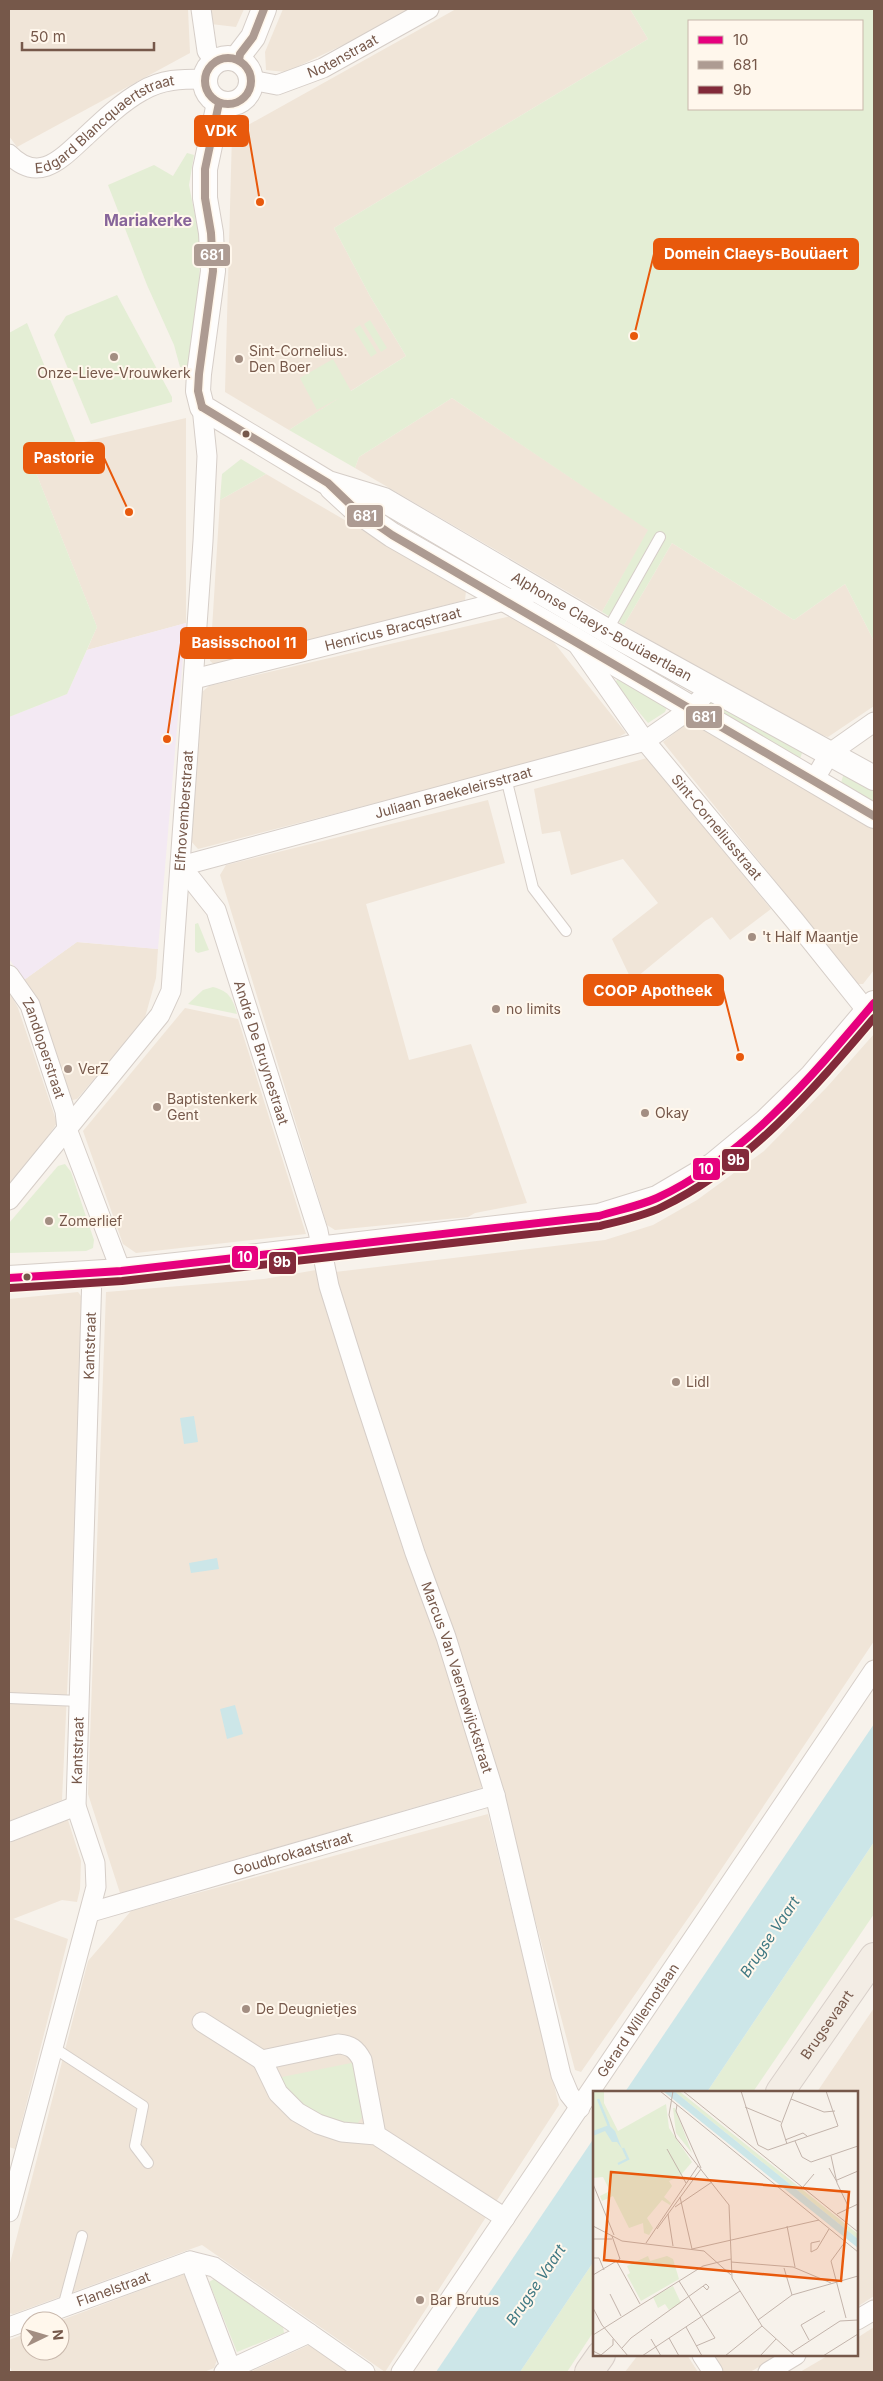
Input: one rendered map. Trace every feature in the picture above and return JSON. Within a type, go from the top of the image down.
[{"type":"main road","name":"Brugsevaart","points":[[781,2091],[874,1957]]},
{"type":"main road","points":[[589,2372],[601,2356]]},
{"type":"street","points":[[201,9],[203,35],[210,70],[208,93],[219,103],[226,104],[241,100],[247,95],[245,70],[240,54],[253,37],[264,9]]},
{"type":"street","name":"Notenstraat","points":[[245,70],[277,85],[323,68],[428,9]]},
{"type":"street","points":[[210,70],[226,58],[245,70]]},
{"type":"street","name":"Edgard Blancquaertstraat","points":[[9,154],[18,164],[40,168],[66,162],[86,136],[141,91],[162,81],[210,70]]},
{"type":"street","points":[[202,407],[198,391],[199,374],[213,271],[211,234],[205,198],[205,169],[219,103]]},
{"type":"street","name":"Elfnovemberstraat","points":[[9,1200],[160,1015],[172,991],[194,679],[207,456],[202,407]]},
{"type":"street","name":"Alphonse Claeys-Bouüaertlaan","points":[[202,407],[328,483],[356,510],[392,535],[504,601],[572,638],[874,816]]},
{"type":"street","name":"Alphonse Claeys-Bouüaertlaan","points":[[328,483],[384,500],[607,630],[874,778]]},
{"type":"street","name":"Henricus Bracqstraat","points":[[194,679],[504,601],[539,590]]},
{"type":"street","name":"Sint-Corneliusstraat","points":[[572,638],[645,741],[870,1007]]},
{"type":"street","name":"Juliaan Braekeleirsstraat","points":[[181,866],[645,741],[692,708],[710,688]]},
{"type":"street","points":[[814,780],[830,753],[874,722]]},
{"type":"street","name":"André De Bruynestraat","points":[[181,866],[216,910],[318,1231],[322,1250]]},
{"type":"street","name":"Zandloperstraat","points":[[9,975],[30,1005],[65,1111],[67,1129],[121,1271]]},
{"type":"street","points":[[9,1278],[121,1271],[322,1250],[599,1216],[657,1198],[713,1165],[765,1122],[812,1076],[870,1007]]},
{"type":"street","name":"Marcus Van Vaernewijckstraat","points":[[322,1250],[329,1286],[361,1388],[415,1553],[446,1637],[495,1795],[561,2075],[569,2094],[580,2108]]},
{"type":"street","name":"Kantstraat","points":[[9,2212],[91,1912],[96,1887],[95,1863],[76,1806],[92,1273]]},
{"type":"street","name":"Gérard Willemotlaan","points":[[401,2372],[874,1670]]},
{"type":"street","name":"Goudbrokaatstraat","points":[[91,1912],[495,1795]]},
{"type":"street","points":[[9,1832],[76,1806]]},
{"type":"street","points":[[202,2022],[262,2060],[278,2093],[297,2112],[318,2124],[342,2132],[376,2135],[505,2218]]},
{"type":"street","points":[[262,2060],[338,2044],[349,2045],[357,2051],[362,2060],[376,2135]]},
{"type":"street","points":[[190,2261],[214,2267],[365,2372]]},
{"type":"street","points":[[190,2261],[227,2371],[309,2333]]},
{"type":"street","name":"Flanelstraat","points":[[9,2327],[190,2261]]},
{"type":"street","points":[[858,2319],[874,2310]]},
{"type":"street","points":[[703,2356],[714,2372]]},
{"type":"street","points":[[768,2372],[794,2356]]},
{"type":"lane","points":[[607,630],[660,537]]},
{"type":"lane","points":[[506,778],[533,888],[566,931]]},
{"type":"lane","points":[[9,1698],[79,1701]]},
{"type":"lane","points":[[54,2048],[144,2106],[135,2146],[148,2163]]},
{"type":"lane","points":[[63,2307],[82,2236]]},
{"type":"shaded area","points":[[9,9],[188,9],[190,53],[17,147],[9,136]]},
{"type":"shaded area","points":[[211,9],[244,9],[236,27],[211,24]]},
{"type":"shaded area","points":[[283,9],[412,9],[379,28],[286,72],[266,70],[265,52]]},
{"type":"shaded area","points":[[456,9],[630,9],[648,39],[334,228],[370,296],[406,356],[289,430],[225,392],[232,134]]},
{"type":"shaded area","points":[[452,398],[649,530],[602,612],[355,468],[359,457]]},
{"type":"shaded area","points":[[186,418],[186,623],[87,650],[97,627],[29,455]]},
{"type":"shaded area","points":[[266,474],[466,591],[465,600],[215,665],[210,661],[220,500]]},
{"type":"shaded area","points":[[672,543],[794,620],[845,584],[874,641],[874,706],[828,737],[795,725],[624,625]]},
{"type":"shaded area","points":[[511,616],[548,635],[626,733],[605,744],[198,849],[190,840],[202,692],[209,686]]},
{"type":"shaded area","points":[[186,623],[158,949],[77,942],[24,980],[9,959],[9,717],[67,694],[87,650]]},
{"type":"shaded area","points":[[690,721],[874,829],[874,970],[863,984],[858,984],[663,742]]},
{"type":"shaded area","points":[[647,758],[771,909],[730,940],[712,917],[632,981],[612,939],[658,903],[623,859],[571,875],[560,831],[542,834],[534,789]]},
{"type":"shaded area","points":[[488,800],[505,863],[366,904],[409,1060],[471,1044],[527,1203],[475,1213],[468,1217],[335,1230],[327,1225],[220,875],[226,865]]},
{"type":"shaded area","points":[[77,942],[158,949],[156,978],[144,1021],[77,1099],[69,1101],[24,980]]},
{"type":"shaded area","points":[[9,991],[18,1008],[57,1123],[34,1157],[9,1188]]},
{"type":"shaded area","points":[[185,1008],[238,1019],[306,1234],[136,1253],[123,1244],[83,1131]]},
{"type":"shaded area","points":[[874,1034],[874,1641],[698,1904],[581,2072],[575,2070],[486,1734],[335,1283],[335,1272],[605,1240],[653,1225],[697,1200],[764,1151],[827,1087]]},
{"type":"shaded area","points":[[316,1270],[484,1780],[481,1788],[120,1893],[88,1794],[106,1292],[264,1279]]},
{"type":"shaded area","points":[[78,1292],[81,1296],[81,1394],[62,1800],[9,1821],[9,1299]]},
{"type":"shaded area","points":[[488,1814],[559,2105],[385,2372],[202,2245],[13,2314],[9,2313],[9,2267],[88,1961],[131,1911]]},
{"type":"shaded area","points":[[68,1820],[81,1861],[80,1889],[77,1902],[62,1900],[13,1919],[68,1939],[15,2149],[9,2147],[9,1843]]},
{"type":"shaded area","points":[[874,2008],[874,2296],[858,2306],[858,2091],[818,2091]]},
{"type":"shaded area","points":[[184,2274],[217,2360],[214,2368],[204,2372],[12,2372],[9,2365],[9,2340],[20,2336],[20,2361],[70,2361],[70,2317]]},
{"type":"shaded area","points":[[874,2327],[874,2372],[800,2372],[827,2356],[858,2356],[858,2337]]},
{"type":"shaded area","points":[[309,2345],[348,2372],[250,2372]]},
{"type":"shaded area","points":[[637,2356],[688,2356],[698,2372],[625,2372]]},
{"type":"shaded area","points":[[715,2356],[778,2356],[750,2372],[724,2372]]},
{"type":"green space","points":[[630,9],[874,9],[874,641],[845,584],[794,620],[672,543],[624,625],[602,612],[648,530],[452,398],[359,457],[355,468],[289,430],[339,398],[317,410],[300,378],[333,359],[351,391],[406,356],[370,296],[334,228],[648,39]]},
{"type":"green space","points":[[187,153],[194,155],[189,185],[201,246],[197,321],[189,367],[180,367],[174,345],[147,285],[108,185],[154,165],[173,176]]},
{"type":"green space","points":[[117,295],[172,397],[172,402],[91,424],[54,335],[66,316]]},
{"type":"green space","points":[[370,320],[387,348],[381,352],[364,324]]},
{"type":"green space","points":[[27,323],[76,443],[29,455],[97,627],[67,694],[9,717],[9,333]]},
{"type":"green space","points":[[360,325],[377,353],[371,357],[354,329]]},
{"type":"green space","points":[[241,459],[266,474],[220,500],[222,474]]},
{"type":"green space","points":[[618,678],[667,707],[665,712],[648,723],[615,683]]},
{"type":"green space","points":[[710,701],[803,750],[800,759],[708,705]]},
{"type":"green space","points":[[849,774],[874,787],[874,803],[841,783],[843,776]]},
{"type":"green space","points":[[198,923],[209,950],[198,953],[195,951],[195,924]]},
{"type":"green space","points":[[213,987],[227,993],[234,1004],[237,1014],[188,1004],[203,990]]},
{"type":"green space","points":[[65,1164],[71,1172],[94,1240],[93,1248],[86,1251],[9,1253],[9,1223],[58,1166]]},
{"type":"green space","points":[[874,1842],[874,1914],[754,2091],[708,2091]]},
{"type":"green space","points":[[356,2062],[366,2112],[357,2124],[350,2127],[301,2107],[277,2078]]},
{"type":"green space","points":[[593,2262],[593,2333],[567,2372],[520,2372]]},
{"type":"green space","points":[[214,2279],[283,2327],[284,2333],[237,2352],[209,2282]]},
{"type":"water","points":[[194,1416],[198,1442],[184,1444],[180,1418]]},
{"type":"water","points":[[217,1558],[219,1569],[191,1573],[189,1563]]},
{"type":"water","points":[[235,1705],[243,1734],[227,1739],[220,1709]]},
{"type":"water","name":"Brugse Vaart","points":[[874,1724],[874,1842],[708,2091],[626,2091]]},
{"type":"water","name":"Brugse Vaart","points":[[593,2139],[593,2262],[520,2372],[436,2372]]},
{"type":"transit line","name":"681","points":[[239,60],[240,54],[253,37],[264,9]]},
{"type":"transit line","name":"681","points":[[223,58],[233,58],[247,68],[251,81],[247,94],[241,100],[233,104],[223,104],[209,94],[205,86],[205,76],[215,62],[223,58]]},
{"type":"transit line","name":"681","points":[[202,407],[198,391],[199,374],[213,271],[211,233],[205,198],[205,169],[219,103]]},
{"type":"transit line","name":"681","points":[[202,407],[328,483],[356,510],[392,535],[874,816]]},
{"type":"transit line","name":"10","points":[[9,1278],[121,1271],[599,1216],[643,1203],[657,1198],[689,1181],[719,1161],[748,1137],[802,1085],[874,1003]]},
{"type":"transit line","name":"9b","points":[[10,1288],[122,1281],[600,1226],[640,1216],[694,1190],[751,1148],[803,1098],[874,1018]]},
{"type":"place","name":"VDK","points":[[260,202]]},
{"type":"place","name":"Domein Claeys-Bouüaert","points":[[634,336]]},
{"type":"place","name":"Onze-Lieve-Vrouwkerk","points":[[114,357]]},
{"type":"place","name":"Sint-Cornelius. Den Boer","points":[[239,359]]},
{"type":"place","name":"Pastorie","points":[[129,512]]},
{"type":"place","name":"Basisschool 11","points":[[167,739]]},
{"type":"place","name":"'t Half Maantje","points":[[752,937]]},
{"type":"place","name":"no limits","points":[[496,1009]]},
{"type":"place","name":"COOP Apotheek","points":[[740,1057]]},
{"type":"place","name":"VerZ","points":[[68,1069]]},
{"type":"place","name":"Baptistenkerk Gent","points":[[157,1107]]},
{"type":"place","name":"Okay","points":[[645,1113]]},
{"type":"place","name":"Zomerlief","points":[[49,1221]]},
{"type":"place","name":"Lidl","points":[[676,1382]]},
{"type":"place","name":"De Deugnietjes","points":[[246,2009]]},
{"type":"place","name":"Bar Brutus","points":[[420,2300]]},
{"type":"district","name":"Mariakerke","points":[[148,220]]}]
